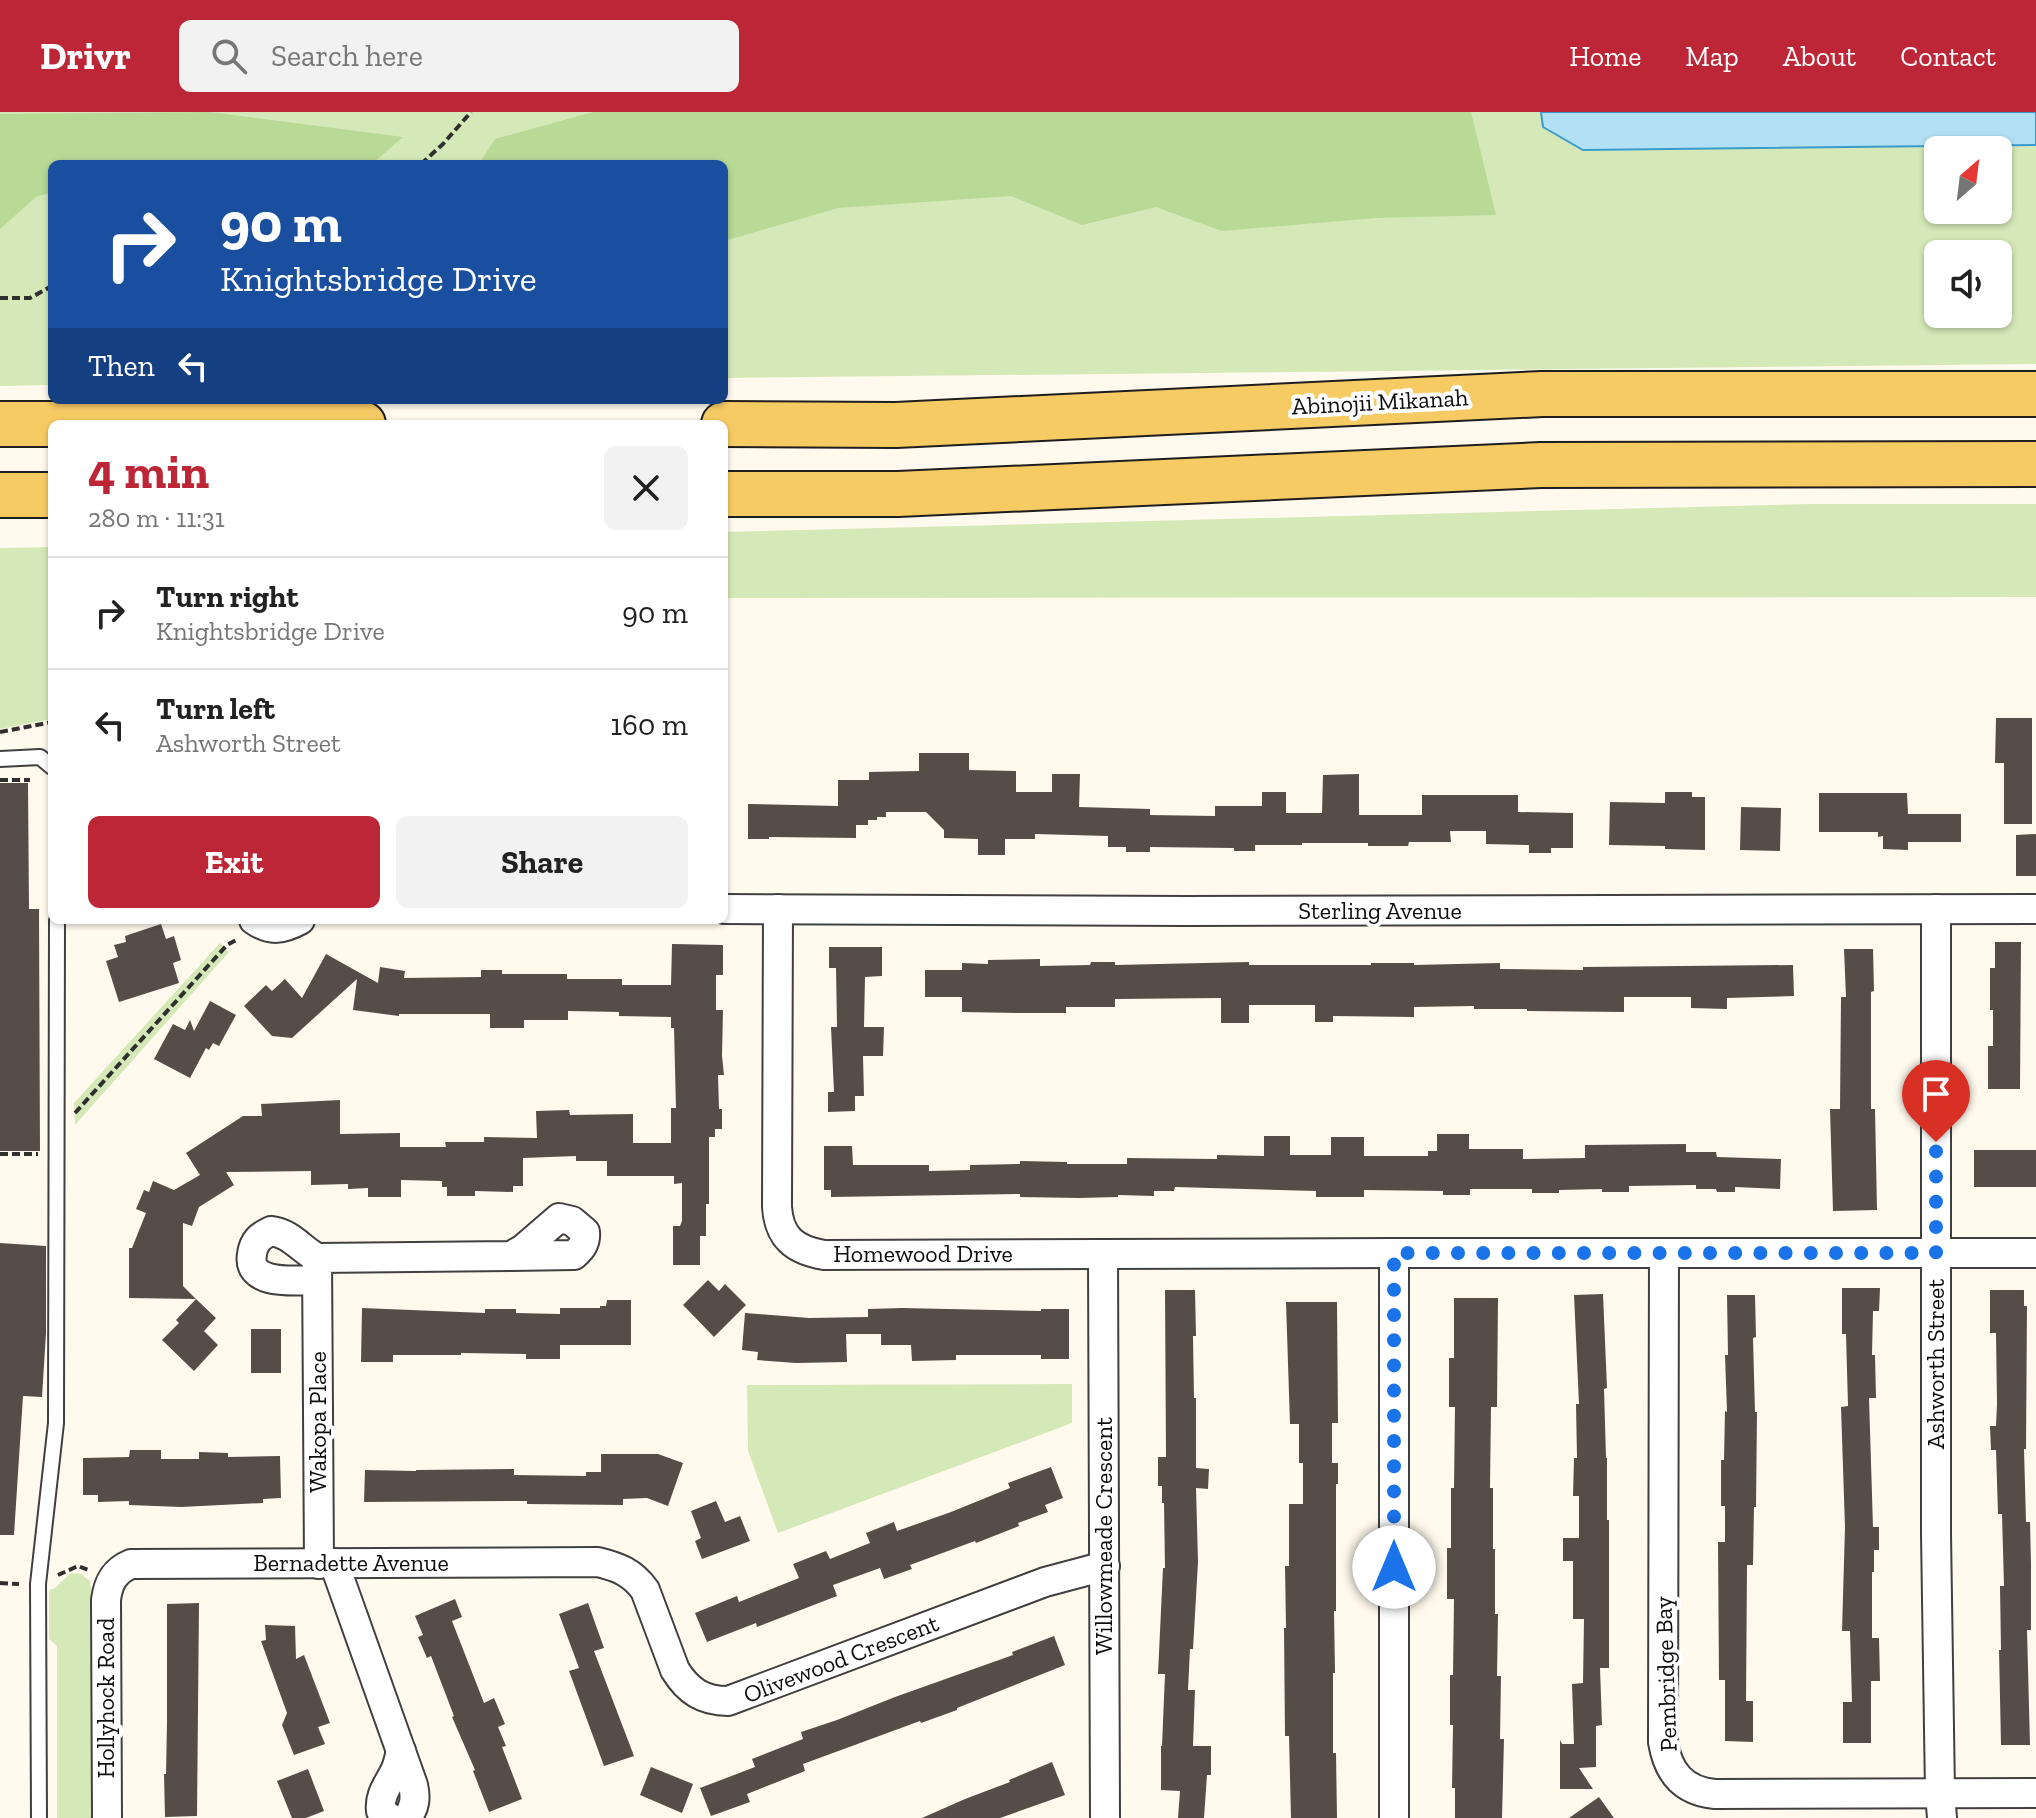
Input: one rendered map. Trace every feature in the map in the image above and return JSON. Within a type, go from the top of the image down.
[{"type":"main road","name":"Abinojii Mikanah","points":[[728,424],[896,425],[1542,394],[2036,394]]},
{"type":"main road","points":[[0,424],[48,424]]},
{"type":"main road","points":[[728,494],[898,494],[1541,465],[2036,464]]},
{"type":"main road","points":[[0,495],[48,495]]},
{"type":"street","name":"Sterling Avenue","points":[[728,909],[2036,909]]},
{"type":"street","name":"Homewood Drive","points":[[778,909],[778,1218],[788,1238],[810,1252],[824,1255],[2036,1253]]},
{"type":"street","name":"Ashworth Street","points":[[1936,909],[1936,1534],[1941,1805]]},
{"type":"street","points":[[261,924],[277,929],[290,924]]},
{"type":"street","points":[[1394,1253],[1394,1818]]},
{"type":"street","name":"Pembridge Bay","points":[[1664,1253],[1663,1742],[1668,1763],[1686,1785],[1704,1793],[1941,1805],[2036,1793]]},
{"type":"street","name":"Willowmeade Crescent","points":[[1103,1254],[1105,1818]]},
{"type":"street","name":"Wakopa Place","points":[[407,1818],[416,1798],[401,1751],[326,1563],[317,1269],[511,1256]]},
{"type":"street","name":"Olivewood Crescent","points":[[598,1562],[624,1570],[638,1580],[645,1590],[682,1682],[699,1696],[713,1701],[728,1701],[1045,1582],[1105,1566]]},
{"type":"street","name":"Bernadette Avenue","points":[[111,1580],[121,1568],[131,1564],[598,1562]]},
{"type":"street","name":"Hollyhock Road","points":[[107,1818],[106,1600],[111,1580]]},
{"type":"street","points":[[390,1818],[381,1811],[380,1804],[401,1751]]},
{"type":"lane","points":[[0,759],[40,757],[48,764]]},
{"type":"lane","points":[[39,1818],[38,1584],[56,1423],[57,924]]},
{"type":"path","points":[[425,160],[471,112]]},
{"type":"path","points":[[0,298],[30,298],[48,288]]},
{"type":"path","points":[[0,732],[48,723]]},
{"type":"path","points":[[0,780],[30,780]]},
{"type":"path","points":[[56,1121],[69,1120],[227,945],[246,934],[254,924]]},
{"type":"path","points":[[0,1154],[56,1154]]},
{"type":"path","points":[[38,1584],[78,1566],[111,1580]]},
{"type":"green space","points":[[0,112],[2036,112],[2036,364],[728,378],[728,160],[48,160],[48,385],[0,386]]},
{"type":"green space","points":[[210,112],[403,137],[377,160],[48,160],[48,193],[36,197],[0,229],[0,114]]},
{"type":"green space","points":[[593,112],[1471,112],[1496,215],[1376,218],[1222,231],[1156,207],[1082,225],[1011,196],[838,208],[728,240],[728,160],[482,160],[495,139]]},
{"type":"green space","points":[[1810,504],[2036,504],[2036,597],[728,598],[728,532]]},
{"type":"green space","points":[[48,547],[48,720],[0,729],[0,548]]},
{"type":"green space","points":[[220,943],[229,952],[75,1125],[74,1103]]},
{"type":"green space","points":[[1072,1384],[1072,1423],[778,1533],[748,1451],[747,1385]]},
{"type":"green space","points":[[71,1573],[81,1574],[90,1581],[92,1598],[93,1818],[57,1818],[57,1646],[49,1639],[49,1593]]},
{"type":"water","points":[[1541,112],[2036,112],[2036,145],[2012,145],[2012,136],[1924,136],[1924,146],[1583,150],[1543,127]]},
{"type":"building","points":[[1996,718],[2032,718],[2032,824],[2004,824],[2004,763],[1995,763]]},
{"type":"building","points":[[919,753],[969,753],[969,770],[1016,771],[1016,792],[1052,792],[1052,774],[1080,774],[1079,807],[1150,809],[1150,815],[1215,816],[1215,806],[1262,806],[1262,792],[1286,792],[1286,813],[1322,813],[1323,775],[1359,774],[1359,815],[1422,815],[1422,795],[1518,795],[1518,812],[1573,813],[1573,848],[1551,848],[1551,853],[1529,853],[1529,845],[1486,844],[1486,831],[1450,831],[1451,842],[1409,842],[1408,846],[1302,843],[1255,845],[1255,851],[1150,847],[1150,852],[1126,852],[1126,847],[1108,847],[1108,836],[1035,834],[1035,839],[1005,839],[1005,855],[978,855],[978,839],[944,838],[944,830],[926,812],[886,812],[886,817],[868,820],[868,825],[856,825],[856,838],[748,839],[748,804],[838,806],[838,780],[869,780],[869,772],[919,771]]},
{"type":"building","points":[[0,783],[28,783],[29,909],[39,909],[40,1151],[0,1151]]},
{"type":"building","points":[[1665,792],[1692,792],[1692,797],[1705,797],[1705,850],[1609,845],[1610,802],[1665,803]]},
{"type":"building","points":[[1819,793],[1907,793],[1908,814],[1961,814],[1961,842],[1908,842],[1908,850],[1883,849],[1883,836],[1878,837],[1878,832],[1819,832]]},
{"type":"building","points":[[1741,807],[1781,808],[1780,851],[1740,850]]},
{"type":"building","points":[[2036,834],[2036,876],[2016,876],[2016,835]]},
{"type":"building","points":[[161,924],[166,939],[174,936],[181,960],[173,963],[179,983],[119,1002],[106,961],[118,957],[114,945],[126,942],[125,936]]},
{"type":"building","points":[[1995,942],[2021,942],[2020,1089],[1988,1089],[1988,1046],[1993,1046],[1990,968],[1995,968]]},
{"type":"building","points":[[672,944],[723,945],[723,975],[716,975],[716,1010],[723,1010],[724,1075],[718,1075],[722,1129],[715,1129],[715,1137],[709,1137],[709,1204],[706,1204],[706,1236],[700,1236],[700,1265],[673,1265],[673,1226],[680,1226],[682,1221],[682,1183],[674,1184],[674,1176],[607,1176],[607,1161],[576,1161],[576,1156],[523,1158],[523,1186],[513,1186],[513,1192],[475,1191],[475,1196],[447,1196],[447,1187],[442,1187],[442,1181],[401,1180],[401,1197],[368,1197],[368,1188],[348,1189],[348,1184],[311,1185],[311,1171],[226,1172],[234,1185],[199,1207],[192,1226],[183,1223],[183,1286],[196,1299],[129,1298],[129,1248],[132,1248],[146,1213],[136,1209],[144,1190],[149,1192],[153,1181],[174,1190],[200,1175],[186,1153],[243,1116],[262,1116],[261,1104],[340,1100],[340,1134],[400,1133],[400,1147],[446,1147],[445,1142],[484,1142],[484,1137],[537,1138],[536,1111],[569,1110],[570,1115],[633,1114],[633,1143],[671,1143],[671,1108],[676,1108],[671,1017],[568,1011],[568,1020],[524,1020],[524,1028],[490,1028],[490,1014],[399,1016],[353,1010],[357,979],[292,1038],[272,1036],[244,1006],[266,985],[272,991],[285,979],[302,998],[326,954],[378,983],[380,967],[405,971],[404,978],[481,977],[481,970],[502,970],[502,974],[567,974],[567,979],[622,979],[622,985],[671,985]]},
{"type":"building","points":[[829,947],[882,947],[882,976],[865,977],[864,1027],[884,1027],[883,1056],[863,1056],[864,1096],[855,1096],[855,1111],[828,1112],[828,1092],[834,1092],[831,1027],[837,1027],[836,968],[829,968]]},
{"type":"building","points":[[1844,949],[1873,949],[1871,1109],[1875,1109],[1877,1210],[1833,1211],[1830,1109],[1840,1109],[1841,997],[1846,997]]},
{"type":"building","points":[[1040,959],[1040,966],[1090,965],[1091,962],[1115,962],[1115,965],[1500,963],[1500,969],[1583,970],[1583,967],[1793,965],[1794,996],[1727,998],[1727,1009],[1691,1008],[1691,997],[1624,997],[1624,1012],[1474,1009],[1474,1006],[1414,1007],[1414,1017],[1333,1016],[1333,1022],[1315,1022],[1315,1005],[1249,1005],[1249,1023],[1221,1023],[1221,998],[1115,999],[1115,1007],[1066,1007],[1066,1013],[1020,1013],[962,1012],[962,997],[925,997],[925,970],[962,970],[962,963],[988,964],[988,960]]},
{"type":"building","points":[[210,1001],[236,1015],[219,1046],[213,1043],[209,1050],[206,1048],[190,1078],[154,1059],[173,1024],[185,1030],[190,1020],[194,1031]]},
{"type":"building","points":[[1437,1134],[1469,1134],[1469,1149],[1523,1149],[1523,1159],[1585,1158],[1585,1145],[1686,1144],[1686,1152],[1716,1152],[1717,1157],[1781,1159],[1780,1189],[1735,1187],[1735,1192],[1717,1192],[1716,1189],[1696,1189],[1696,1185],[1629,1186],[1629,1192],[1602,1192],[1602,1189],[1532,1193],[1532,1189],[1470,1189],[1470,1195],[1443,1195],[1443,1191],[1364,1190],[1364,1197],[1316,1197],[1316,1191],[1175,1187],[1174,1191],[1154,1191],[1154,1196],[1079,1198],[1020,1197],[1020,1194],[831,1197],[831,1190],[824,1190],[824,1146],[852,1146],[853,1165],[929,1165],[929,1171],[970,1170],[970,1165],[1020,1164],[1020,1161],[1127,1164],[1127,1158],[1264,1156],[1264,1136],[1290,1136],[1290,1155],[1331,1155],[1331,1137],[1364,1137],[1364,1156],[1428,1156],[1428,1151],[1437,1151]]},
{"type":"building","points":[[1974,1150],[2036,1150],[2036,1187],[1974,1187]]},
{"type":"building","points":[[0,1243],[46,1246],[42,1397],[23,1396],[14,1535],[0,1535]]},
{"type":"building","points":[[708,1280],[719,1291],[725,1284],[746,1305],[714,1337],[683,1305]]},
{"type":"building","points":[[1842,1288],[1880,1288],[1879,1311],[1873,1311],[1872,1355],[1875,1355],[1876,1398],[1869,1398],[1873,1527],[1879,1527],[1879,1550],[1874,1550],[1872,1572],[1872,1638],[1879,1638],[1880,1681],[1871,1681],[1871,1743],[1843,1743],[1843,1702],[1852,1702],[1850,1631],[1842,1631],[1845,1527],[1841,1407],[1848,1406]]},
{"type":"building","points":[[1165,1290],[1195,1290],[1196,1468],[1209,1469],[1208,1489],[1196,1488],[1198,1562],[1188,1690],[1195,1690],[1193,1746],[1211,1746],[1211,1775],[1207,1775],[1204,1818],[1178,1818],[1180,1791],[1161,1790],[1165,1674],[1158,1674],[1165,1568],[1164,1503],[1162,1486],[1158,1486],[1158,1457],[1166,1457]]},
{"type":"building","points":[[1990,1290],[2024,1290],[2024,1306],[2027,1306],[2024,1449],[2026,1522],[2030,1522],[2031,1565],[2031,1630],[2027,1630],[2030,1745],[2001,1745],[2000,1586],[2004,1586],[1996,1450],[1991,1450],[1990,1426],[1996,1426],[1997,1404],[1996,1333],[1990,1333]]},
{"type":"building","points":[[1603,1294],[1607,1388],[1604,1389],[1609,1520],[1609,1668],[1600,1668],[1602,1725],[1596,1726],[1596,1767],[1579,1768],[1593,1789],[1560,1789],[1560,1740],[1562,1744],[1574,1744],[1572,1684],[1583,1683],[1584,1619],[1573,1619],[1573,1561],[1563,1561],[1563,1538],[1579,1538],[1579,1496],[1573,1496],[1574,1458],[1577,1458],[1576,1404],[1579,1404],[1574,1295]]},
{"type":"building","points":[[1727,1295],[1755,1295],[1756,1507],[1753,1565],[1747,1565],[1746,1701],[1753,1701],[1753,1742],[1725,1741],[1725,1680],[1719,1680],[1718,1542],[1725,1542],[1721,1460],[1724,1460],[1727,1412]]},
{"type":"building","points":[[1454,1298],[1498,1298],[1497,1407],[1491,1407],[1490,1488],[1493,1488],[1495,1614],[1498,1614],[1497,1676],[1501,1676],[1500,1739],[1504,1739],[1502,1818],[1455,1818],[1455,1788],[1452,1788],[1450,1675],[1453,1675],[1454,1599],[1447,1599],[1447,1548],[1451,1548],[1451,1488],[1454,1488],[1455,1407],[1449,1407],[1449,1358],[1454,1358]]},
{"type":"building","points":[[196,1299],[216,1318],[204,1331],[218,1345],[194,1371],[162,1340]]},
{"type":"building","points":[[607,1300],[631,1300],[631,1345],[560,1345],[560,1359],[526,1359],[526,1354],[461,1353],[393,1355],[393,1362],[361,1362],[362,1308],[485,1313],[485,1309],[516,1309],[516,1313],[560,1314],[560,1308],[600,1308],[606,1306]]},
{"type":"building","points":[[1286,1302],[1337,1302],[1338,1423],[1332,1423],[1332,1463],[1338,1463],[1333,1673],[1337,1818],[1291,1818],[1289,1736],[1285,1736],[1285,1566],[1289,1566],[1289,1504],[1303,1504],[1303,1463],[1299,1463],[1299,1424],[1290,1424]]},
{"type":"building","points":[[868,1309],[1069,1309],[1069,1359],[1041,1359],[1041,1355],[956,1355],[956,1360],[912,1361],[911,1345],[881,1345],[881,1334],[846,1334],[847,1362],[757,1360],[758,1352],[742,1350],[745,1313],[809,1318],[868,1317]]},
{"type":"building","points":[[251,1329],[281,1329],[281,1373],[251,1373]]},
{"type":"building","points":[[130,1450],[161,1450],[161,1459],[199,1459],[199,1452],[228,1453],[228,1457],[280,1456],[281,1498],[263,1499],[263,1503],[181,1507],[129,1505],[129,1501],[98,1502],[98,1495],[83,1495],[83,1458],[129,1457]]},
{"type":"building","points":[[601,1454],[658,1454],[683,1463],[668,1506],[647,1498],[623,1499],[623,1505],[527,1504],[527,1501],[364,1502],[365,1470],[514,1469],[514,1475],[586,1476],[586,1472],[601,1472]]},
{"type":"building","points":[[1051,1467],[1063,1498],[1045,1505],[1048,1512],[976,1543],[910,1565],[912,1569],[884,1579],[880,1568],[833,1585],[837,1596],[757,1627],[756,1623],[707,1642],[695,1613],[737,1596],[739,1602],[799,1578],[793,1564],[826,1551],[830,1559],[870,1543],[866,1533],[894,1522],[897,1531],[951,1512],[1010,1488],[1008,1483]]},
{"type":"building","points":[[716,1501],[725,1522],[740,1516],[750,1541],[702,1559],[695,1541],[701,1538],[691,1511]]},
{"type":"building","points":[[455,1599],[462,1617],[452,1621],[484,1703],[494,1698],[505,1724],[498,1727],[506,1746],[502,1747],[522,1799],[489,1812],[431,1656],[427,1658],[418,1637],[423,1635],[415,1616]]},
{"type":"building","points":[[199,1603],[197,1816],[165,1817],[167,1604]]},
{"type":"building","points":[[588,1603],[604,1648],[594,1651],[634,1756],[604,1766],[569,1671],[579,1668],[559,1614]]},
{"type":"building","points":[[265,1625],[295,1626],[296,1659],[304,1655],[330,1723],[318,1727],[325,1744],[294,1755],[282,1725],[287,1713],[261,1641],[266,1640]]},
{"type":"building","points":[[1054,1636],[1065,1665],[957,1710],[803,1764],[805,1771],[747,1794],[750,1802],[711,1816],[700,1788],[755,1767],[752,1759],[803,1739],[801,1732],[1013,1655],[1012,1652]]},
{"type":"building","points":[[1052,1762],[1065,1795],[1000,1818],[922,1818],[1010,1782]]},
{"type":"building","points":[[651,1767],[693,1784],[682,1813],[640,1795]]},
{"type":"building","points":[[308,1769],[324,1811],[306,1818],[292,1818],[277,1781]]},
{"type":"building","points":[[1599,1797],[1614,1818],[1569,1818]]},
{"type":"route","points":[[1394,1567],[1394,1253],[1936,1253],[1936,1142]]}]
